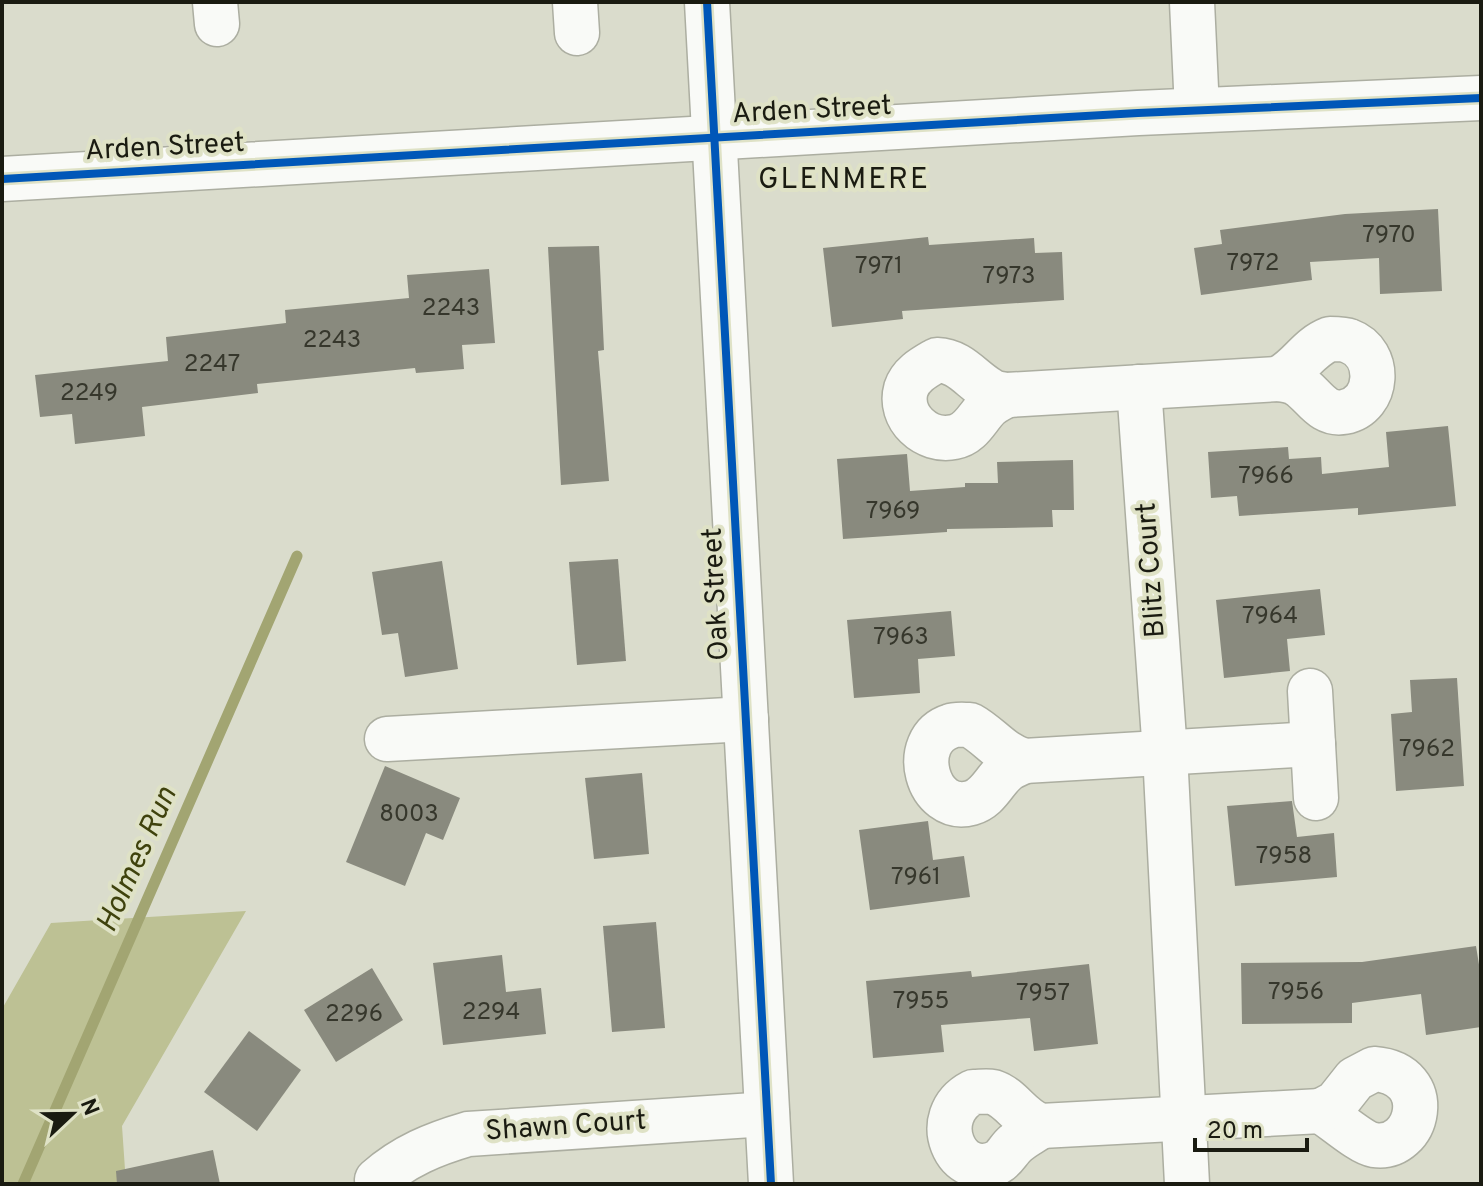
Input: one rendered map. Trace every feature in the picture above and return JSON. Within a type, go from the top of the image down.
[{"type":"street","name":"Oak Street","points":[[707,2],[771,1184]]},
{"type":"street","points":[[1192,2],[1197,110]]},
{"type":"street","name":"Arden Street","points":[[2,179],[1197,110],[1481,98]]},
{"type":"street","points":[[1007,395],[1278,379]]},
{"type":"street","name":"Blitz Court","points":[[1139,387],[1165,753],[1187,1184]]},
{"type":"street","points":[[1310,691],[1316,798]]},
{"type":"street","points":[[387,739],[746,719]]},
{"type":"street","points":[[1024,761],[1313,744]]},
{"type":"street","points":[[1041,1126],[1321,1111]]},
{"type":"street","name":"Shawn Court","points":[[377,1180],[426,1147],[468,1134],[767,1114]]},
{"type":"green space","points":[[246,911],[122,1126],[126,1184],[2,1184],[2,1009],[51,923]]},
{"type":"building","points":[[1438,209],[1442,291],[1380,294],[1379,258],[1310,262],[1312,280],[1201,295],[1194,248],[1222,244],[1220,230],[1345,214]]},
{"type":"building","points":[[928,237],[929,245],[1034,238],[1035,253],[1062,252],[1064,300],[902,311],[903,319],[832,327],[823,248]]},
{"type":"building","points":[[599,246],[604,350],[598,351],[609,481],[561,485],[548,247]]},
{"type":"building","points":[[489,269],[495,343],[462,345],[464,369],[416,373],[415,368],[257,384],[258,393],[142,407],[145,436],[75,444],[72,414],[40,417],[35,375],[168,361],[166,337],[286,323],[285,310],[409,298],[407,275]]},
{"type":"building","points":[[1448,426],[1456,506],[1358,515],[1358,508],[1239,516],[1237,496],[1211,498],[1208,452],[1288,447],[1289,459],[1321,457],[1322,474],[1389,467],[1386,432]]},
{"type":"building","points":[[907,454],[910,491],[965,487],[965,483],[998,483],[997,462],[1073,460],[1074,510],[1052,510],[1053,527],[947,529],[947,532],[843,539],[837,459]]},
{"type":"building","points":[[618,559],[626,661],[577,665],[569,562]]},
{"type":"building","points":[[442,561],[458,669],[405,677],[398,633],[382,635],[372,572]]},
{"type":"building","points":[[1320,589],[1325,635],[1287,639],[1290,671],[1224,678],[1216,600]]},
{"type":"building","points":[[951,611],[955,656],[918,659],[920,693],[854,698],[847,620]]},
{"type":"building","points":[[1457,678],[1464,786],[1396,791],[1391,714],[1412,712],[1410,680]]},
{"type":"building","points":[[385,766],[460,798],[443,840],[426,833],[405,886],[346,862]]},
{"type":"building","points":[[642,773],[649,854],[594,859],[585,778]]},
{"type":"building","points":[[1292,801],[1297,837],[1334,833],[1337,877],[1235,886],[1227,806]]},
{"type":"building","points":[[928,821],[933,860],[964,856],[970,897],[870,910],[859,830]]},
{"type":"building","points":[[656,922],[665,1028],[612,1032],[603,926]]},
{"type":"building","points":[[1476,946],[1481,977],[1481,1027],[1426,1035],[1421,994],[1352,1003],[1352,1023],[1242,1024],[1241,963],[1362,962]]},
{"type":"building","points":[[502,955],[506,992],[541,988],[546,1034],[443,1045],[433,963]]},
{"type":"building","points":[[1089,964],[1098,1044],[1034,1051],[1030,1018],[941,1025],[944,1052],[873,1058],[866,981],[971,971],[972,977]]},
{"type":"building","points":[[372,968],[403,1020],[336,1062],[304,1010]]},
{"type":"building","points":[[249,1031],[301,1070],[257,1131],[204,1092]]},
{"type":"building","points":[[213,1150],[220,1184],[117,1184],[116,1171]]},
{"type":"waterway","name":"Holmes Run","points":[[23,1184],[297,556]]},
{"type":"cycle path","points":[[707,2],[771,1184]]},
{"type":"cycle path","points":[[2,179],[1138,113],[1481,98]]},
{"type":"district","name":"GLENMERE","points":[[844,180]]}]
